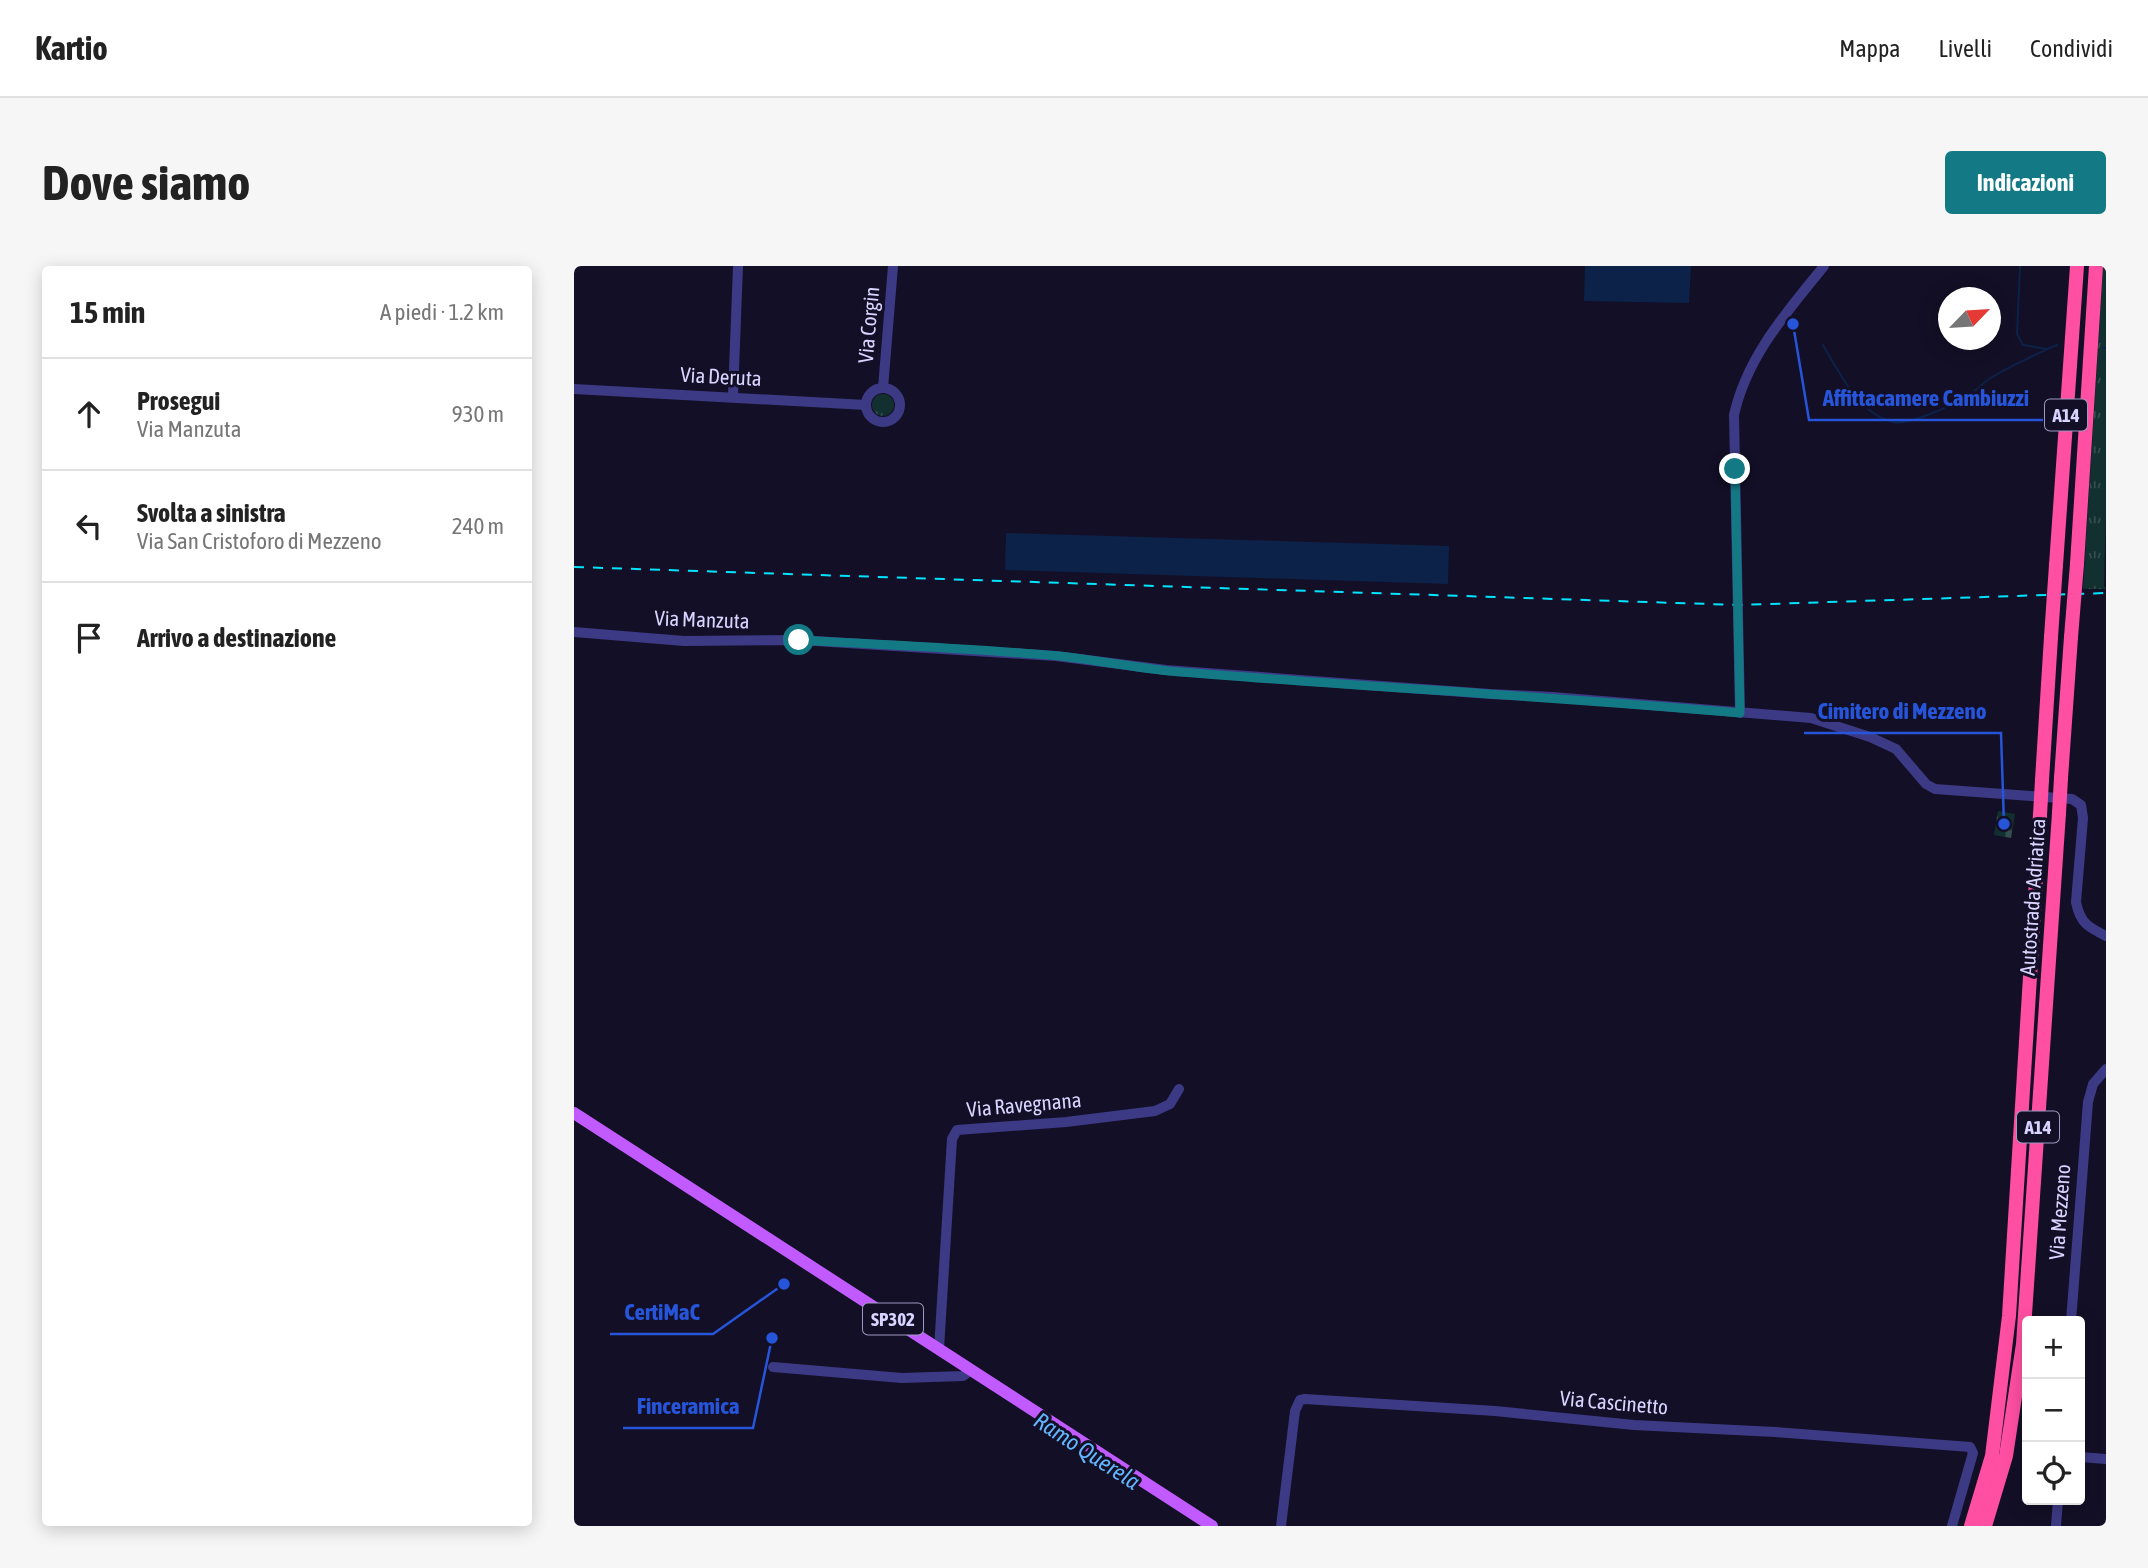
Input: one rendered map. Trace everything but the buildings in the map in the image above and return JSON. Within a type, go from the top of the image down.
[{"type":"highway","name":"Autostrada Adriatica","points":[[2002,1439],[2051,637],[2077,266]]},
{"type":"highway","name":"Autostrada Adriatica","points":[[1985,1526],[2022,1344],[2096,266]]},
{"type":"highway","name":"Autostrada Adriatica","points":[[1971,1526],[1999,1456]]},
{"type":"main road","name":"SP302","points":[[574,1113],[1212,1526]]},
{"type":"street","points":[[733,396],[738,266]]},
{"type":"street","name":"Via Corgin","points":[[883,388],[893,266]]},
{"type":"street","points":[[1740,713],[1734,415],[1739,393],[1772,330],[1824,266]]},
{"type":"street","points":[[883,388],[894,392],[900,401],[896,417],[886,422],[876,421],[869,414],[866,405],[873,391],[883,388]]},
{"type":"street","name":"Via Deruta","points":[[574,389],[866,405]]},
{"type":"street","name":"Via Manzuta","points":[[574,632],[684,641],[799,640],[1056,656],[1166,670],[1811,718],[1870,737],[1896,749],[1926,784],[1934,789],[2072,799],[2081,805],[2083,818],[2076,902],[2078,913],[2085,924],[2106,936]]},
{"type":"street","name":"Via Mezzeno","points":[[2071,1316],[2088,1102],[2093,1084],[2106,1069]]},
{"type":"street","name":"Via Ravegnana","points":[[939,1349],[952,1139],[957,1130],[1066,1122],[1155,1111],[1170,1104],[1179,1089]]},
{"type":"street","points":[[772,1367],[902,1378],[963,1376],[971,1370]]},
{"type":"street","name":"Via Cascinetto","points":[[1281,1526],[1294,1410],[1300,1400],[1305,1399],[1495,1411],[1634,1425],[1775,1432],[1970,1447],[1973,1453],[1952,1526]]},
{"type":"street","points":[[2085,1457],[2106,1459]]},
{"type":"street","points":[[2056,1526],[2058,1505]]},
{"type":"green space","points":[[2103,266],[2106,266],[2106,589],[2083,589]]},
{"type":"green space","points":[[883,394],[891,397],[894,405],[891,413],[883,416],[875,413],[872,405],[875,397]]},
{"type":"green space","points":[[1998,811],[2015,814],[2011,838],[1994,835]]},
{"type":"water","points":[[1585,266],[1691,266],[1689,303],[1584,301]]},
{"type":"water","points":[[1006,533],[1449,546],[1448,584],[1005,570]]},
{"type":"waterway","points":[[2020,266],[2017,334],[2023,345],[2047,349],[2057,345]]},
{"type":"waterway","points":[[1823,345],[1843,380],[1860,401],[1870,410],[1893,422],[1920,418],[1953,404],[1996,375],[2047,349]]},
{"type":"railway","points":[[574,567],[1739,605],[2106,593]]},
{"type":"place","name":"Affittacamere Cambiuzzi","points":[[1793,324]]},
{"type":"place","name":"Cimitero di Mezzeno","points":[[2004,824]]},
{"type":"place","name":"CertiMaC","points":[[784,1284]]},
{"type":"place","name":"Finceramica","points":[[772,1338]]},
{"type":"route","points":[[799,640],[1056,656],[1166,670],[1740,713],[1735,469]]},
{"type":"water label","name":"Ramo Querela","points":[[1087,1451]]}]
